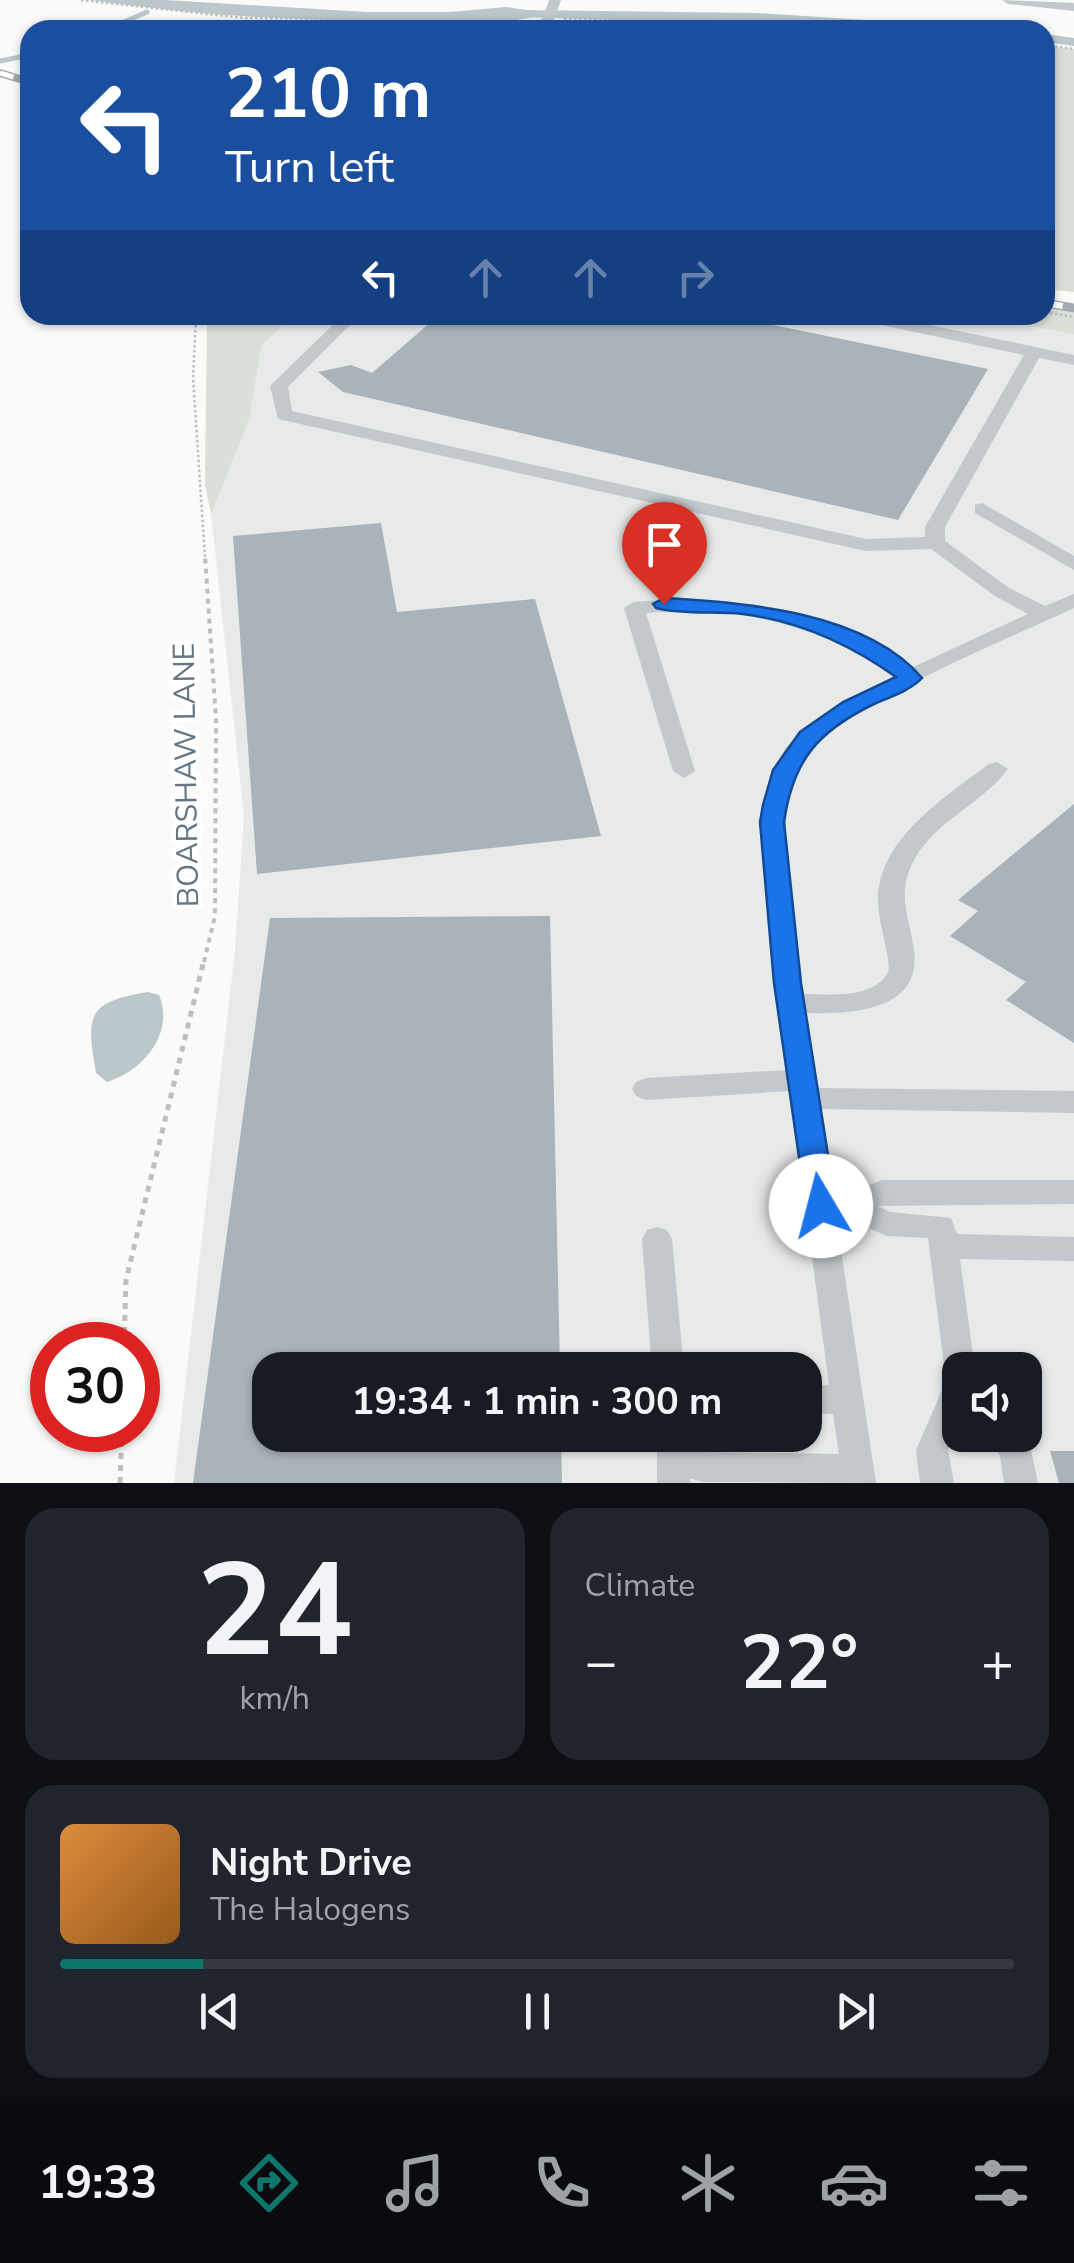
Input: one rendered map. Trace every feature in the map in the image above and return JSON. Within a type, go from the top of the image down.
[{"type":"street","points":[[1008,0],[1074,8]]},
{"type":"street","points":[[342,325],[278,386],[284,416],[866,545],[935,543],[1002,592],[1045,614]]},
{"type":"street","points":[[907,325],[1074,360]]},
{"type":"street","points":[[935,543],[936,527],[1034,351]]},
{"type":"street","points":[[982,509],[1074,564]]},
{"type":"street","points":[[673,1457],[702,1466],[858,1476],[848,1399],[835,1206],[804,1089],[790,1003],[772,822],[784,770],[808,737],[828,722],[1074,600]]},
{"type":"street","points":[[684,771],[634,608],[714,604],[782,616],[852,639],[911,678]]},
{"type":"street","points":[[790,1003],[865,1002],[892,987],[903,962],[889,911],[893,882],[902,860],[947,809],[996,769]]},
{"type":"street","points":[[646,1089],[804,1089],[1074,1102]]},
{"type":"street","points":[[835,1206],[882,1192],[1074,1192]]},
{"type":"street","points":[[936,1192],[956,1352]]},
{"type":"street","points":[[835,1206],[887,1224],[942,1236],[1074,1249]]},
{"type":"street","points":[[658,1239],[667,1352]]},
{"type":"street","points":[[822,1400],[848,1399]]},
{"type":"street","points":[[937,1483],[932,1450],[942,1425]]},
{"type":"street","points":[[1015,1452],[1021,1483]]},
{"type":"path","points":[[81,0],[156,10],[321,20]]},
{"type":"path","points":[[437,20],[551,12],[692,20]]},
{"type":"path","name":"BOARSHAW LANE","points":[[125,1322],[126,1280],[215,916],[216,719],[193,378],[196,325]]},
{"type":"path","points":[[120,1483],[121,1452]]},
{"type":"shaded area","points":[[91,0],[165,0],[367,12],[506,7],[545,13],[514,20],[319,20],[182,11]]},
{"type":"shaded area","points":[[1055,47],[1074,49],[1074,292],[1055,290]]},
{"type":"shaded area","points":[[1055,310],[1074,313],[1074,334],[1026,325],[1055,325]]},
{"type":"shaded area","points":[[1055,317],[1074,321],[1074,1483],[174,1483],[235,950],[244,815],[211,514],[246,348],[271,325],[1055,325]]},
{"type":"shaded area","points":[[207,325],[283,325],[261,346],[249,419],[211,514],[205,485]]},
{"type":"shaded area","points":[[148,992],[159,995],[163,1009],[159,1036],[153,1049],[133,1069],[107,1082],[96,1073],[91,1038],[95,1015],[112,1001]]},
{"type":"building","points":[[427,325],[773,325],[988,369],[898,520],[343,392],[318,372],[351,365],[372,373]]},
{"type":"building","points":[[381,523],[397,612],[535,599],[601,836],[257,874],[233,536]]},
{"type":"building","points":[[1074,804],[1074,1043],[1006,1000],[1026,982],[950,936],[978,911],[958,900]]},
{"type":"building","points":[[550,916],[560,1352],[252,1352],[252,1452],[561,1452],[562,1483],[193,1483],[270,918]]},
{"type":"building","points":[[1050,1451],[1074,1451],[1074,1483],[1059,1483]]},
{"type":"waterway","points":[[128,20],[147,12]]},
{"type":"waterway","points":[[522,14],[803,20]]},
{"type":"waterway","points":[[1055,39],[1074,42]]},
{"type":"waterway","points":[[0,61],[20,57]]},
{"type":"railway","points":[[0,73],[20,79]]},
{"type":"railway","points":[[1055,305],[1074,308]]},
{"type":"route","points":[[664,604],[746,608],[823,628],[872,649],[911,678],[851,707],[808,737],[784,770],[774,805],[772,822],[788,983],[821,1206]]}]
